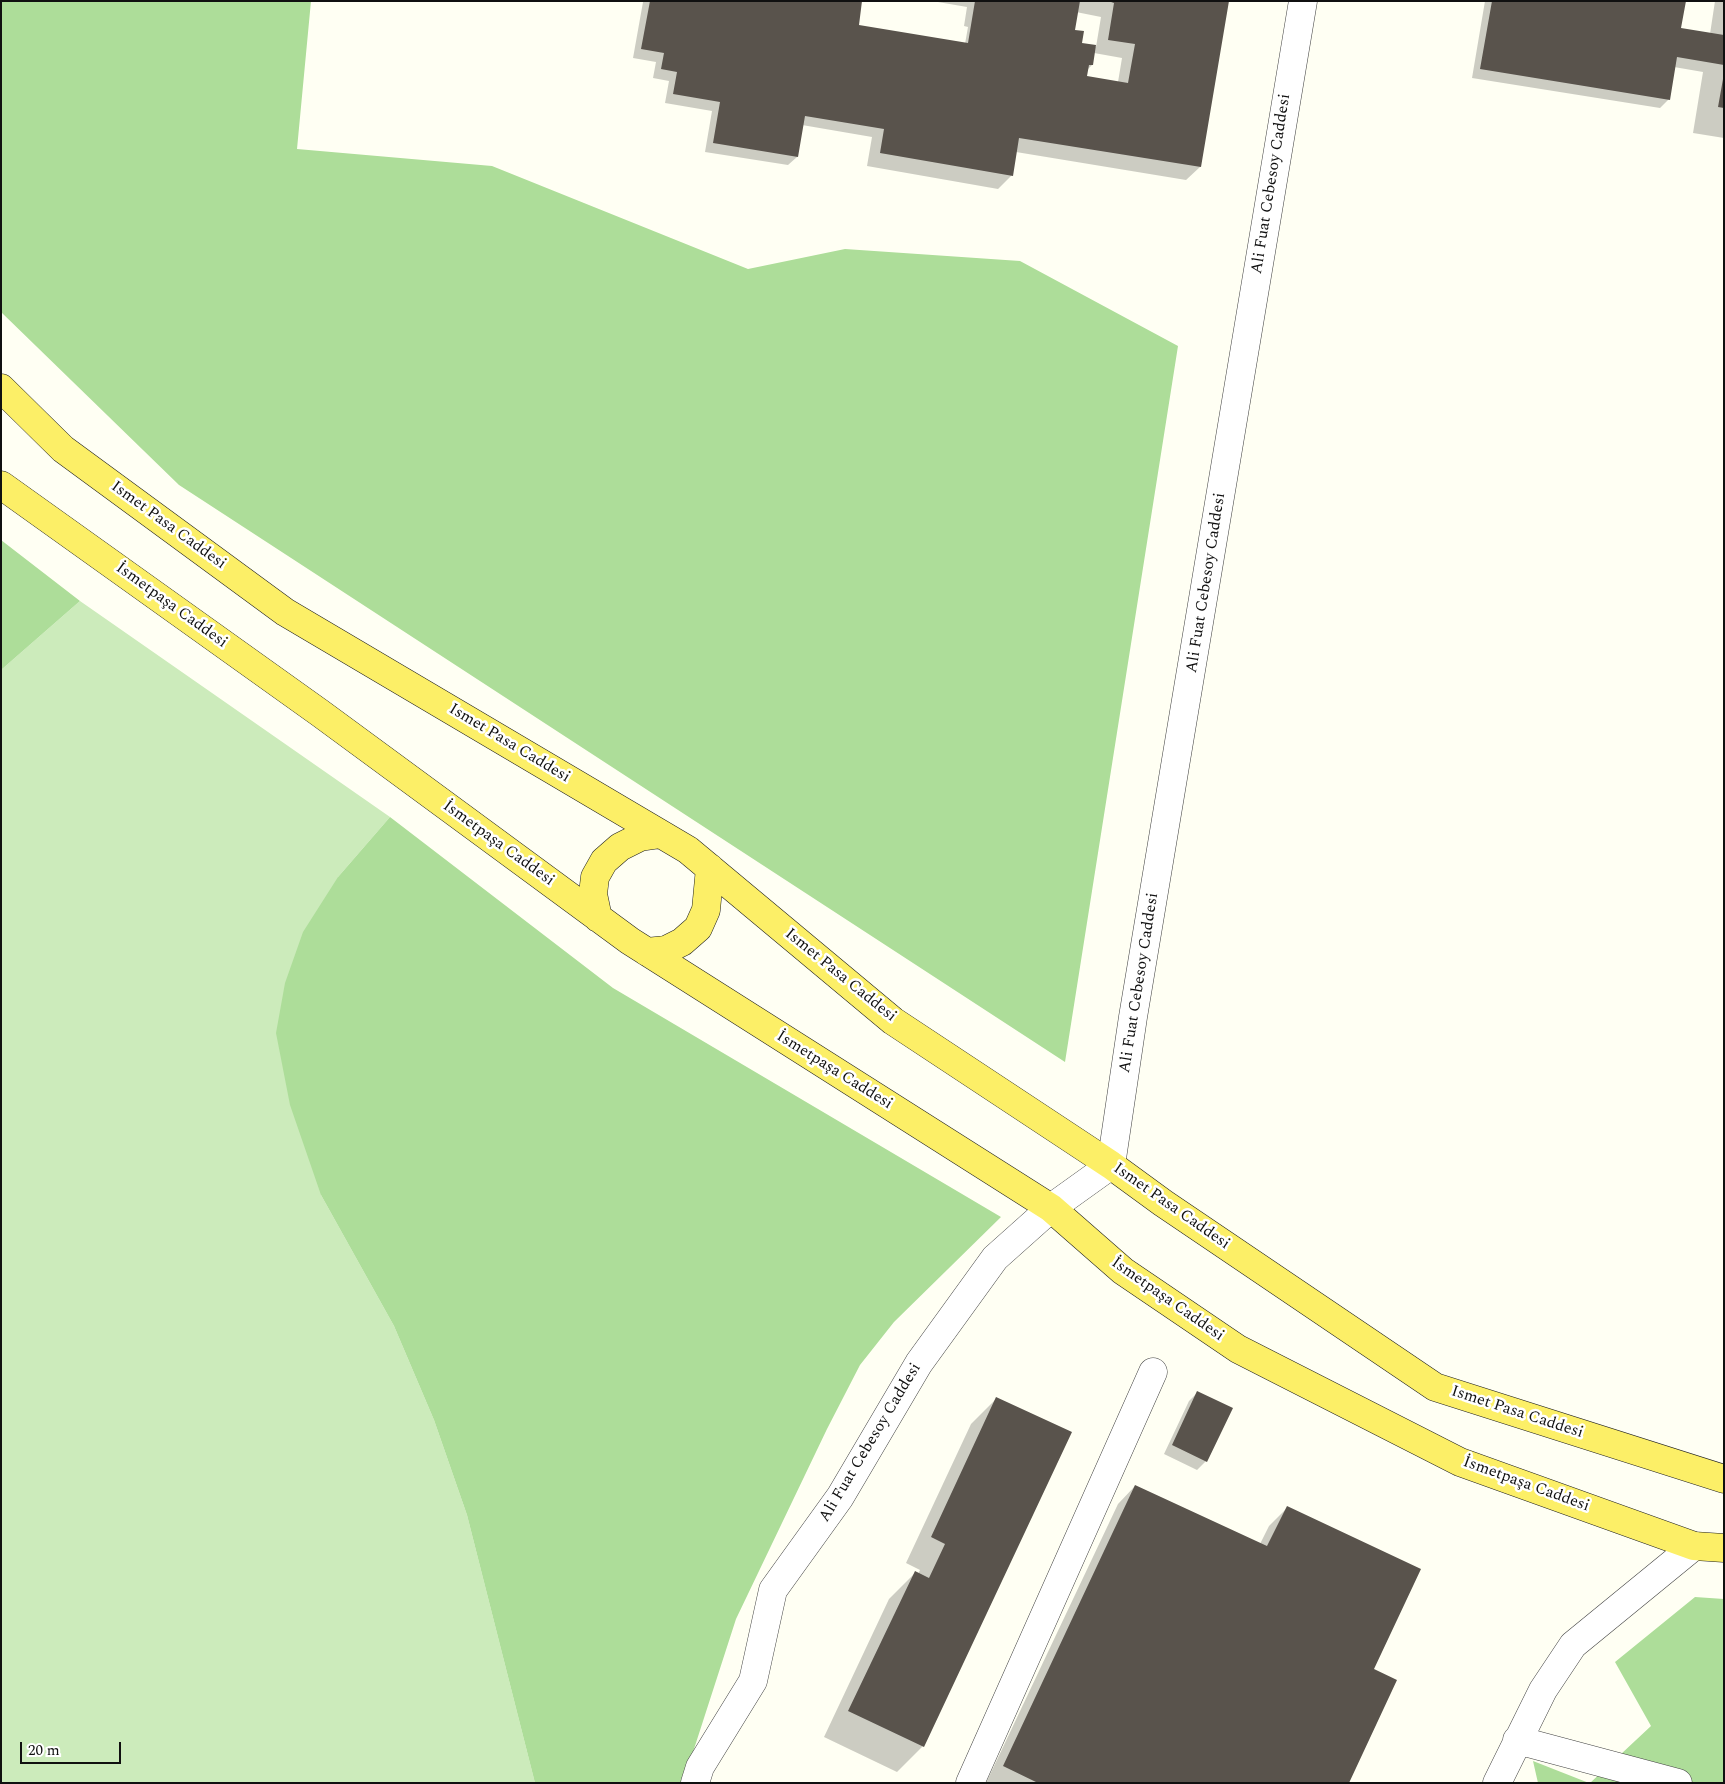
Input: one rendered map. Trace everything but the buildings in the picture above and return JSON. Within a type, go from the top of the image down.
[{"type":"main road","name":"Ismet Pasa Caddesi","points":[[1,388],[63,449],[285,612],[688,850],[893,1021],[1111,1165],[1163,1204],[1434,1387],[1724,1479]]},
{"type":"main road","name":"İsmetpaşa Caddesi","points":[[1,485],[320,713],[598,918],[647,952],[1051,1208],[1123,1271],[1238,1349],[1460,1462],[1694,1546],[1724,1548]]},
{"type":"main road","points":[[598,918],[593,894],[595,877],[604,861],[620,847],[640,837],[661,834]]},
{"type":"main road","points":[[647,952],[666,950],[682,942],[698,928],[706,910],[710,868]]},
{"type":"street","name":"Ali Fuat Cebesoy Caddesi","points":[[695,1783],[700,1768],[753,1681],[773,1590],[840,1498],[919,1363],[995,1258],[1051,1208],[1111,1165],[1133,1017],[1303,1]]},
{"type":"street","points":[[970,1783],[1153,1372]]},
{"type":"street","points":[[1497,1783],[1543,1690],[1573,1645],[1694,1546]]},
{"type":"street","points":[[1517,1740],[1678,1783]]},
{"type":"green space","points":[[1,1],[311,1],[297,149],[492,166],[748,269],[845,249],[1020,261],[1178,346],[1065,1062],[179,485],[1,312]]},
{"type":"green space","points":[[1,540],[80,601],[1,670]]},
{"type":"green space","points":[[80,601],[390,817],[338,877],[321,1195],[394,1326],[434,1420],[467,1515],[535,1783],[1,1783],[1,670]]},
{"type":"green space","points":[[390,817],[613,988],[1001,1217],[894,1322],[860,1365],[827,1429],[736,1619],[683,1783],[535,1783],[467,1515],[434,1420],[394,1326],[321,1195],[290,1105],[276,1033],[285,983],[303,932],[338,877]]},
{"type":"green space","points":[[1695,1597],[1724,1599],[1724,1783],[1590,1783],[1651,1726],[1615,1662]]},
{"type":"green space","points":[[1533,1761],[1589,1783],[1538,1783]]}]
